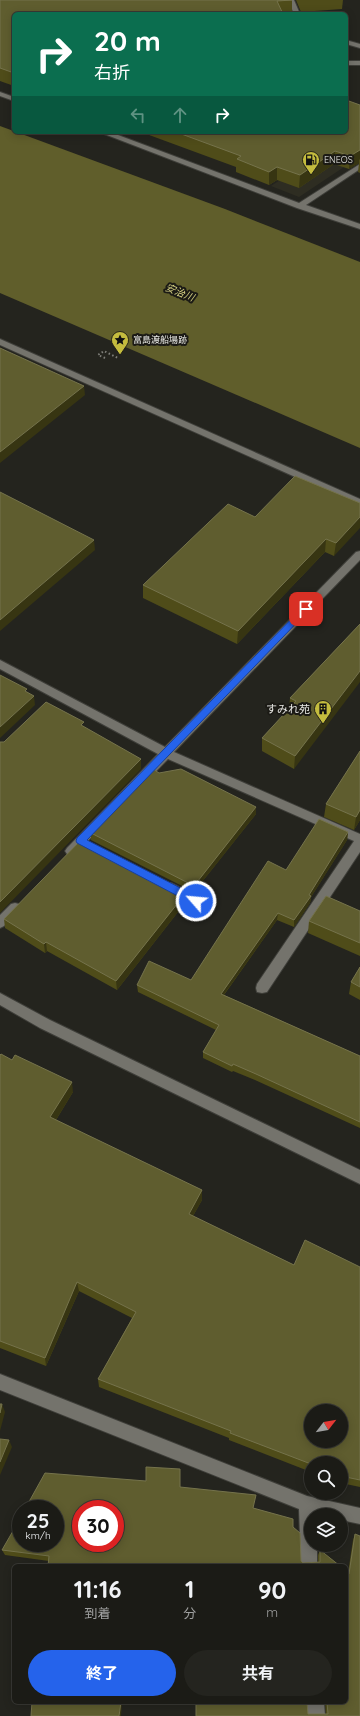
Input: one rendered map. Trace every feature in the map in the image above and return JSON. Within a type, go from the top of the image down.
[{"type":"street","points":[[291,0],[296,12]]},
{"type":"street","points":[[348,43],[360,46]]},
{"type":"street","points":[[348,63],[360,63]]},
{"type":"street","points":[[0,94],[12,98]]},
{"type":"street","points":[[108,134],[360,227]]},
{"type":"street","points":[[300,206],[360,166]]},
{"type":"street","points":[[0,342],[360,503]]},
{"type":"street","points":[[64,857],[360,554]]},
{"type":"street","points":[[0,664],[166,752],[360,839]]},
{"type":"street","points":[[45,705],[56,694]]},
{"type":"street","points":[[80,841],[94,848]]},
{"type":"street","points":[[262,988],[360,842]]},
{"type":"street","points":[[162,883],[196,901]]},
{"type":"street","points":[[2,918],[22,901]]},
{"type":"street","points":[[0,999],[45,1024],[360,1177]]},
{"type":"street","points":[[0,1382],[307,1504],[360,1516]]},
{"type":"street","points":[[307,1504],[309,1564]]},
{"type":"street","points":[[315,1704],[316,1716]]},
{"type":"path","points":[[105,358],[98,355],[104,351],[118,358]]},
{"type":"shaded area","name":"ENEOS","points":[[322,153],[350,163],[299,197],[271,186]]},
{"type":"water","name":"安治川","points":[[0,126],[12,130],[12,134],[22,134],[225,209],[360,262],[360,448],[0,293]]},
{"type":"building","points":[[0,0],[292,0],[277,1],[282,12],[12,12],[12,72],[0,68]]},
{"type":"building","points":[[348,101],[360,105],[360,150],[350,156],[335,151],[300,175],[277,167],[269,172],[237,159],[241,156],[181,134],[348,134]]},
{"type":"building","points":[[0,348],[84,386],[0,452]]},
{"type":"building","points":[[295,476],[360,503],[360,517],[336,543],[326,539],[238,631],[143,585],[228,504],[255,517]]},
{"type":"building","points":[[0,492],[94,540],[0,620]]},
{"type":"building","points":[[360,624],[360,671],[295,756],[262,738],[296,701],[290,698]]},
{"type":"building","points":[[0,675],[27,689],[25,691],[34,696],[0,727]]},
{"type":"building","points":[[46,702],[84,722],[81,725],[141,759],[0,902],[0,742],[4,742]]},
{"type":"building","points":[[360,751],[360,810],[356,817],[326,804]]},
{"type":"building","points":[[153,769],[159,773],[181,769],[256,807],[194,886],[91,833]]},
{"type":"building","points":[[319,819],[348,832],[309,895],[311,896],[294,920],[278,913],[221,994],[360,1056],[360,1122],[256,1074],[233,1064],[232,1066],[203,1052],[219,1025],[137,985],[149,961],[191,980],[268,861],[286,870]]},
{"type":"building","points":[[81,840],[185,894],[116,981],[46,942],[44,944],[4,919]]},
{"type":"building","points":[[326,896],[360,911],[360,943],[309,921]]},
{"type":"building","points":[[360,967],[360,987],[351,982]]},
{"type":"building","points":[[1,1054],[12,1060],[15,1055],[72,1082],[50,1117],[202,1190],[189,1214],[294,1265],[305,1240],[360,1267],[360,1480],[348,1477],[348,1456],[304,1456],[304,1461],[98,1379],[136,1312],[77,1282],[45,1358],[0,1341]]},
{"type":"building","points":[[0,1439],[9,1440],[0,1462]]},
{"type":"building","points":[[146,1467],[180,1469],[180,1487],[256,1495],[253,1508],[293,1519],[293,1527],[300,1533],[301,1561],[303,1563],[320,1562],[320,1552],[322,1552],[338,1564],[48,1564],[49,1556],[18,1552],[64,1552],[64,1500],[30,1500],[45,1473],[146,1481]]},
{"type":"building","points":[[12,1533],[12,1551],[2,1550]]},
{"type":"building","points":[[355,1534],[360,1536],[360,1716],[196,1716],[196,1704],[307,1704],[308,1714],[328,1714],[327,1704],[348,1704],[348,1573],[349,1574]]},
{"type":"building","points":[[32,1704],[121,1704],[119,1716],[31,1716]]},
{"type":"place","name":"ENEOS","points":[[311,175]]},
{"type":"place","name":"富島渡船場跡","points":[[120,355]]},
{"type":"place","name":"すみれ苑","points":[[323,724]]},
{"type":"route","points":[[196,901],[80,841],[306,609]]}]
